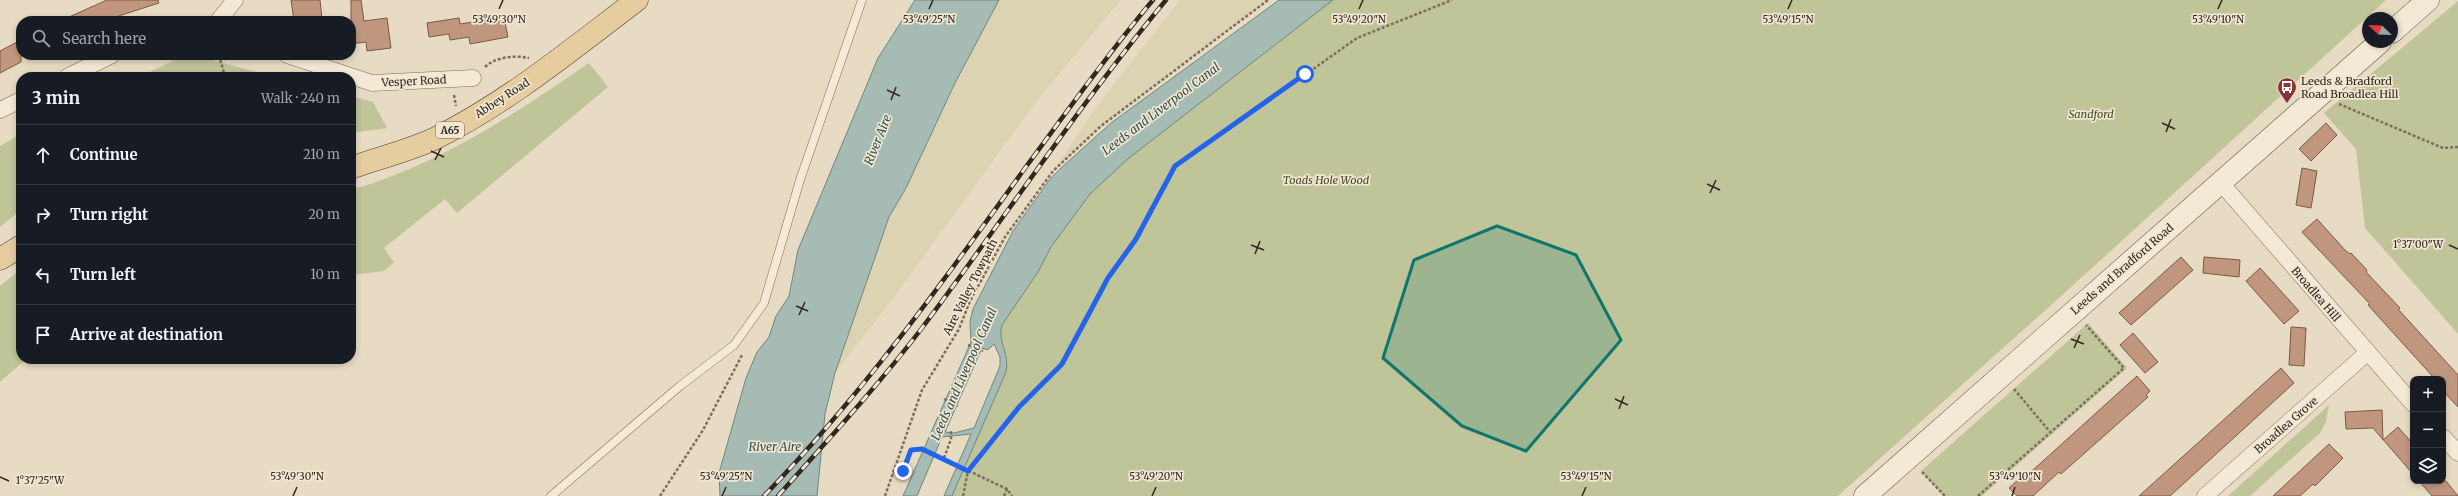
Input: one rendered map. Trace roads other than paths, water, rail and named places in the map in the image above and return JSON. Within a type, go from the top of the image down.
[{"type":"main road","points":[[2398,27],[2428,0]]},
{"type":"main road","name":"Abbey Road","points":[[356,166],[432,140],[461,125],[555,62],[624,4]]},
{"type":"main road","name":"Leeds and Bradford Road","points":[[1865,496],[2073,311],[2221,183],[2373,48]]},
{"type":"main road","points":[[0,259],[16,249]]},
{"type":"street","points":[[222,16],[235,0]]},
{"type":"street","points":[[77,72],[102,60]]},
{"type":"street","name":"Vesper Road","points":[[302,60],[339,72]]},
{"type":"street","name":"Vesper Road","points":[[356,78],[372,83],[473,78]]},
{"type":"street","points":[[0,110],[16,102]]},
{"type":"street","name":"Broadlea Hill","points":[[2221,183],[2366,353],[2410,401]]},
{"type":"street","name":"Broadlea Grove","points":[[2205,496],[2366,353]]},
{"type":"street","points":[[2446,440],[2458,453]]},
{"type":"lane","points":[[551,496],[680,386],[734,345],[764,303],[800,180],[862,0]]},
{"type":"water","name":"River Aire","points":[[915,0],[999,0],[955,83],[906,188],[889,217],[835,373],[825,414],[817,496],[720,496],[719,473],[746,378],[757,352],[769,337],[776,316],[789,296],[798,250],[878,58]]},
{"type":"water","name":"Leeds and Liverpool Canal","points":[[1279,0],[1333,0],[1129,158],[1090,194],[1051,247],[1038,272],[1002,325],[1001,337],[1007,365],[1006,372],[952,496],[944,496],[971,434],[942,437],[917,496],[903,496],[971,342],[970,322],[973,309],[1013,231],[1050,179],[1111,123]],"holes":[[[994,344],[1000,357],[1000,366],[974,428],[954,433],[945,432],[982,348],[988,350]]]},
{"type":"railway","points":[[764,496],[835,417],[902,335],[1089,81],[1153,0]]},
{"type":"railway","points":[[778,496],[852,414],[905,350],[1103,80],[1166,0]]},
{"type":"place","name":"Leeds & Bradford Road Broadlea Hill","points":[[2287,104]]},
{"type":"park label","name":"Sandford","points":[[2091,114]]},
{"type":"park label","name":"Toads Hole Wood","points":[[1326,180]]}]
